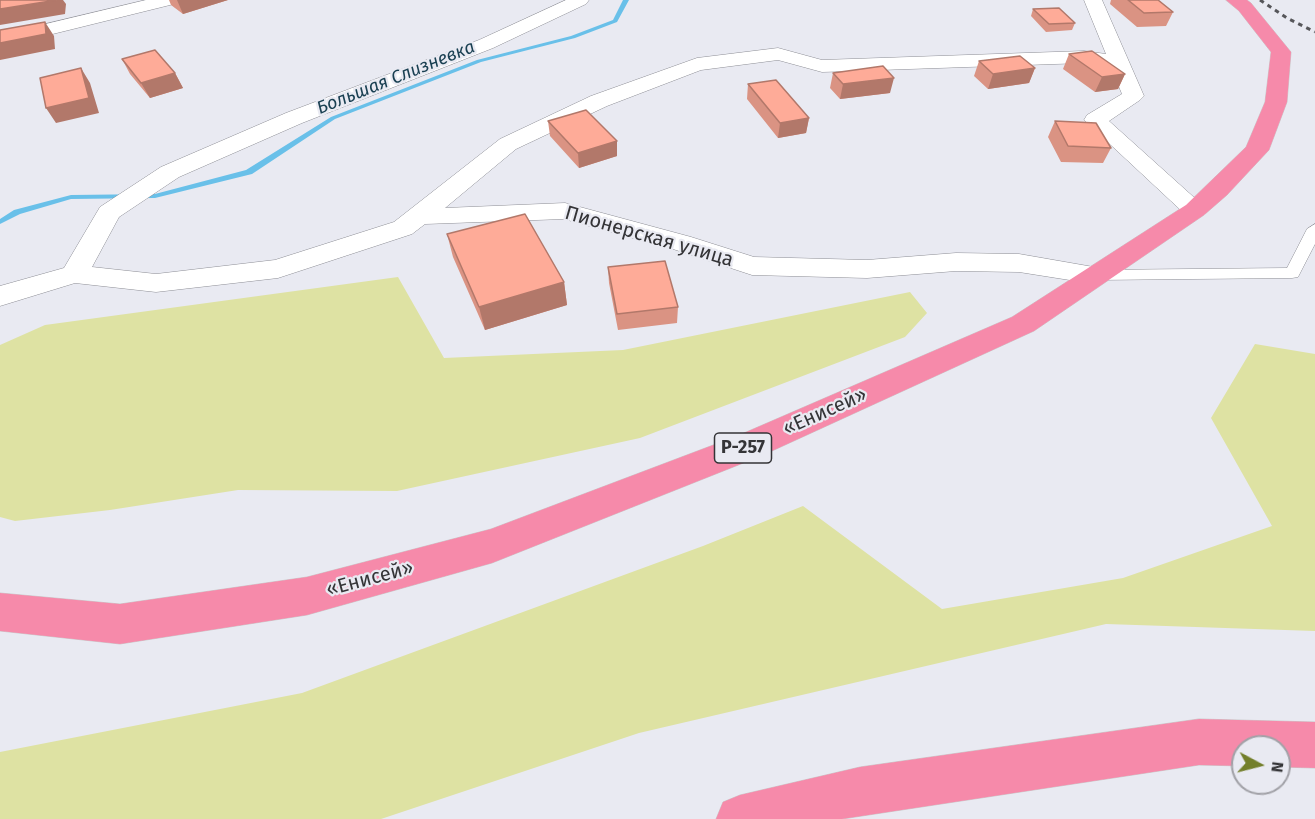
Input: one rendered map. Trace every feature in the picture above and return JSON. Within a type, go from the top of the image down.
[{"type":"highway","name":"«Енисей»","points":[[0,612],[120,624],[308,596],[492,546],[748,446],[1023,324],[1195,210],[1257,150],[1276,102],[1281,52],[1245,7],[1235,0]]},
{"type":"highway","points":[[740,819],[860,791],[1198,742],[1315,746]]},
{"type":"street","points":[[0,41],[168,0]]},
{"type":"street","points":[[75,274],[109,212],[170,172],[294,118],[486,44],[580,0]]},
{"type":"street","points":[[1093,0],[1133,96],[1095,120],[1195,210]]},
{"type":"street","points":[[419,217],[508,144],[599,101],[697,64],[778,54],[822,66],[1084,57],[1119,62]]},
{"type":"street","name":"Пионерская улица","points":[[0,296],[75,274],[156,283],[278,269],[404,228],[419,217],[565,211],[682,243],[752,266],[867,268],[956,261],[1019,263],[1095,275]]},
{"type":"lane","points":[[1095,275],[1292,273],[1315,229]]},
{"type":"green space","points":[[398,277],[444,358],[623,350],[910,292],[927,313],[905,337],[640,438],[397,491],[238,490],[110,510],[15,521],[0,517],[0,345],[45,325]]},
{"type":"green space","points":[[1255,344],[1315,354],[1315,631],[1106,624],[639,733],[381,819],[0,819],[0,752],[302,693],[703,546],[803,506],[942,609],[1123,578],[1272,526],[1211,418]]},
{"type":"building","points":[[0,0],[57,0],[0,9]]},
{"type":"building","points":[[1128,0],[1158,0],[1173,12],[1144,13]]},
{"type":"building","points":[[1059,8],[1075,23],[1049,24],[1033,9]]},
{"type":"building","points":[[45,22],[46,34],[0,43],[0,30]]},
{"type":"building","points":[[155,50],[175,73],[141,83],[122,59]]},
{"type":"building","points":[[1092,51],[1125,74],[1102,77],[1069,54]]},
{"type":"building","points":[[1020,56],[1035,68],[993,74],[979,61]]},
{"type":"building","points":[[883,66],[894,78],[843,84],[833,73]]},
{"type":"building","points":[[81,68],[89,98],[46,108],[40,78]]},
{"type":"building","points":[[776,80],[809,118],[780,123],[748,84]]},
{"type":"building","points":[[586,110],[617,141],[578,153],[548,121]]},
{"type":"building","points":[[1055,121],[1096,123],[1111,148],[1068,146]]},
{"type":"building","points":[[525,214],[564,282],[479,307],[447,234]]},
{"type":"building","points":[[665,261],[678,307],[617,314],[608,267]]},
{"type":"waterway","name":"Большая Слизневка","points":[[0,222],[17,212],[71,197],[155,196],[249,172],[333,118],[479,61],[573,37],[615,21],[626,0]]},
{"type":"railway","points":[[1260,0],[1287,18],[1315,32]]}]
